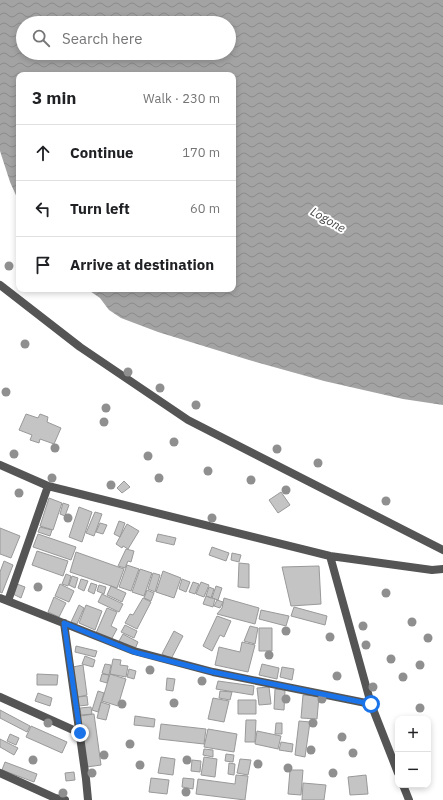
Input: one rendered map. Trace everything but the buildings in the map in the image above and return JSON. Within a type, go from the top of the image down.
[{"type":"street","points":[[0,285],[80,347],[188,420],[443,550]]},
{"type":"street","points":[[0,465],[48,486],[330,556],[432,570],[443,569]]},
{"type":"street","points":[[48,486],[4,600],[134,652],[206,670],[371,704]]},
{"type":"street","points":[[330,556],[371,704],[395,765]]},
{"type":"street","points":[[64,623],[88,800]]},
{"type":"street","points":[[0,697],[80,733]]},
{"type":"street","points":[[0,773],[55,798],[65,800]]},
{"type":"street","points":[[404,788],[408,800]]},
{"type":"water","name":"Logone","points":[[0,0],[443,0],[443,405],[403,399],[324,381],[158,332],[121,318],[109,310],[100,298],[91,292],[236,292],[236,72],[16,72],[16,195],[0,151]]},
{"type":"route","points":[[80,733],[64,623],[134,652],[213,672],[371,704]]}]
